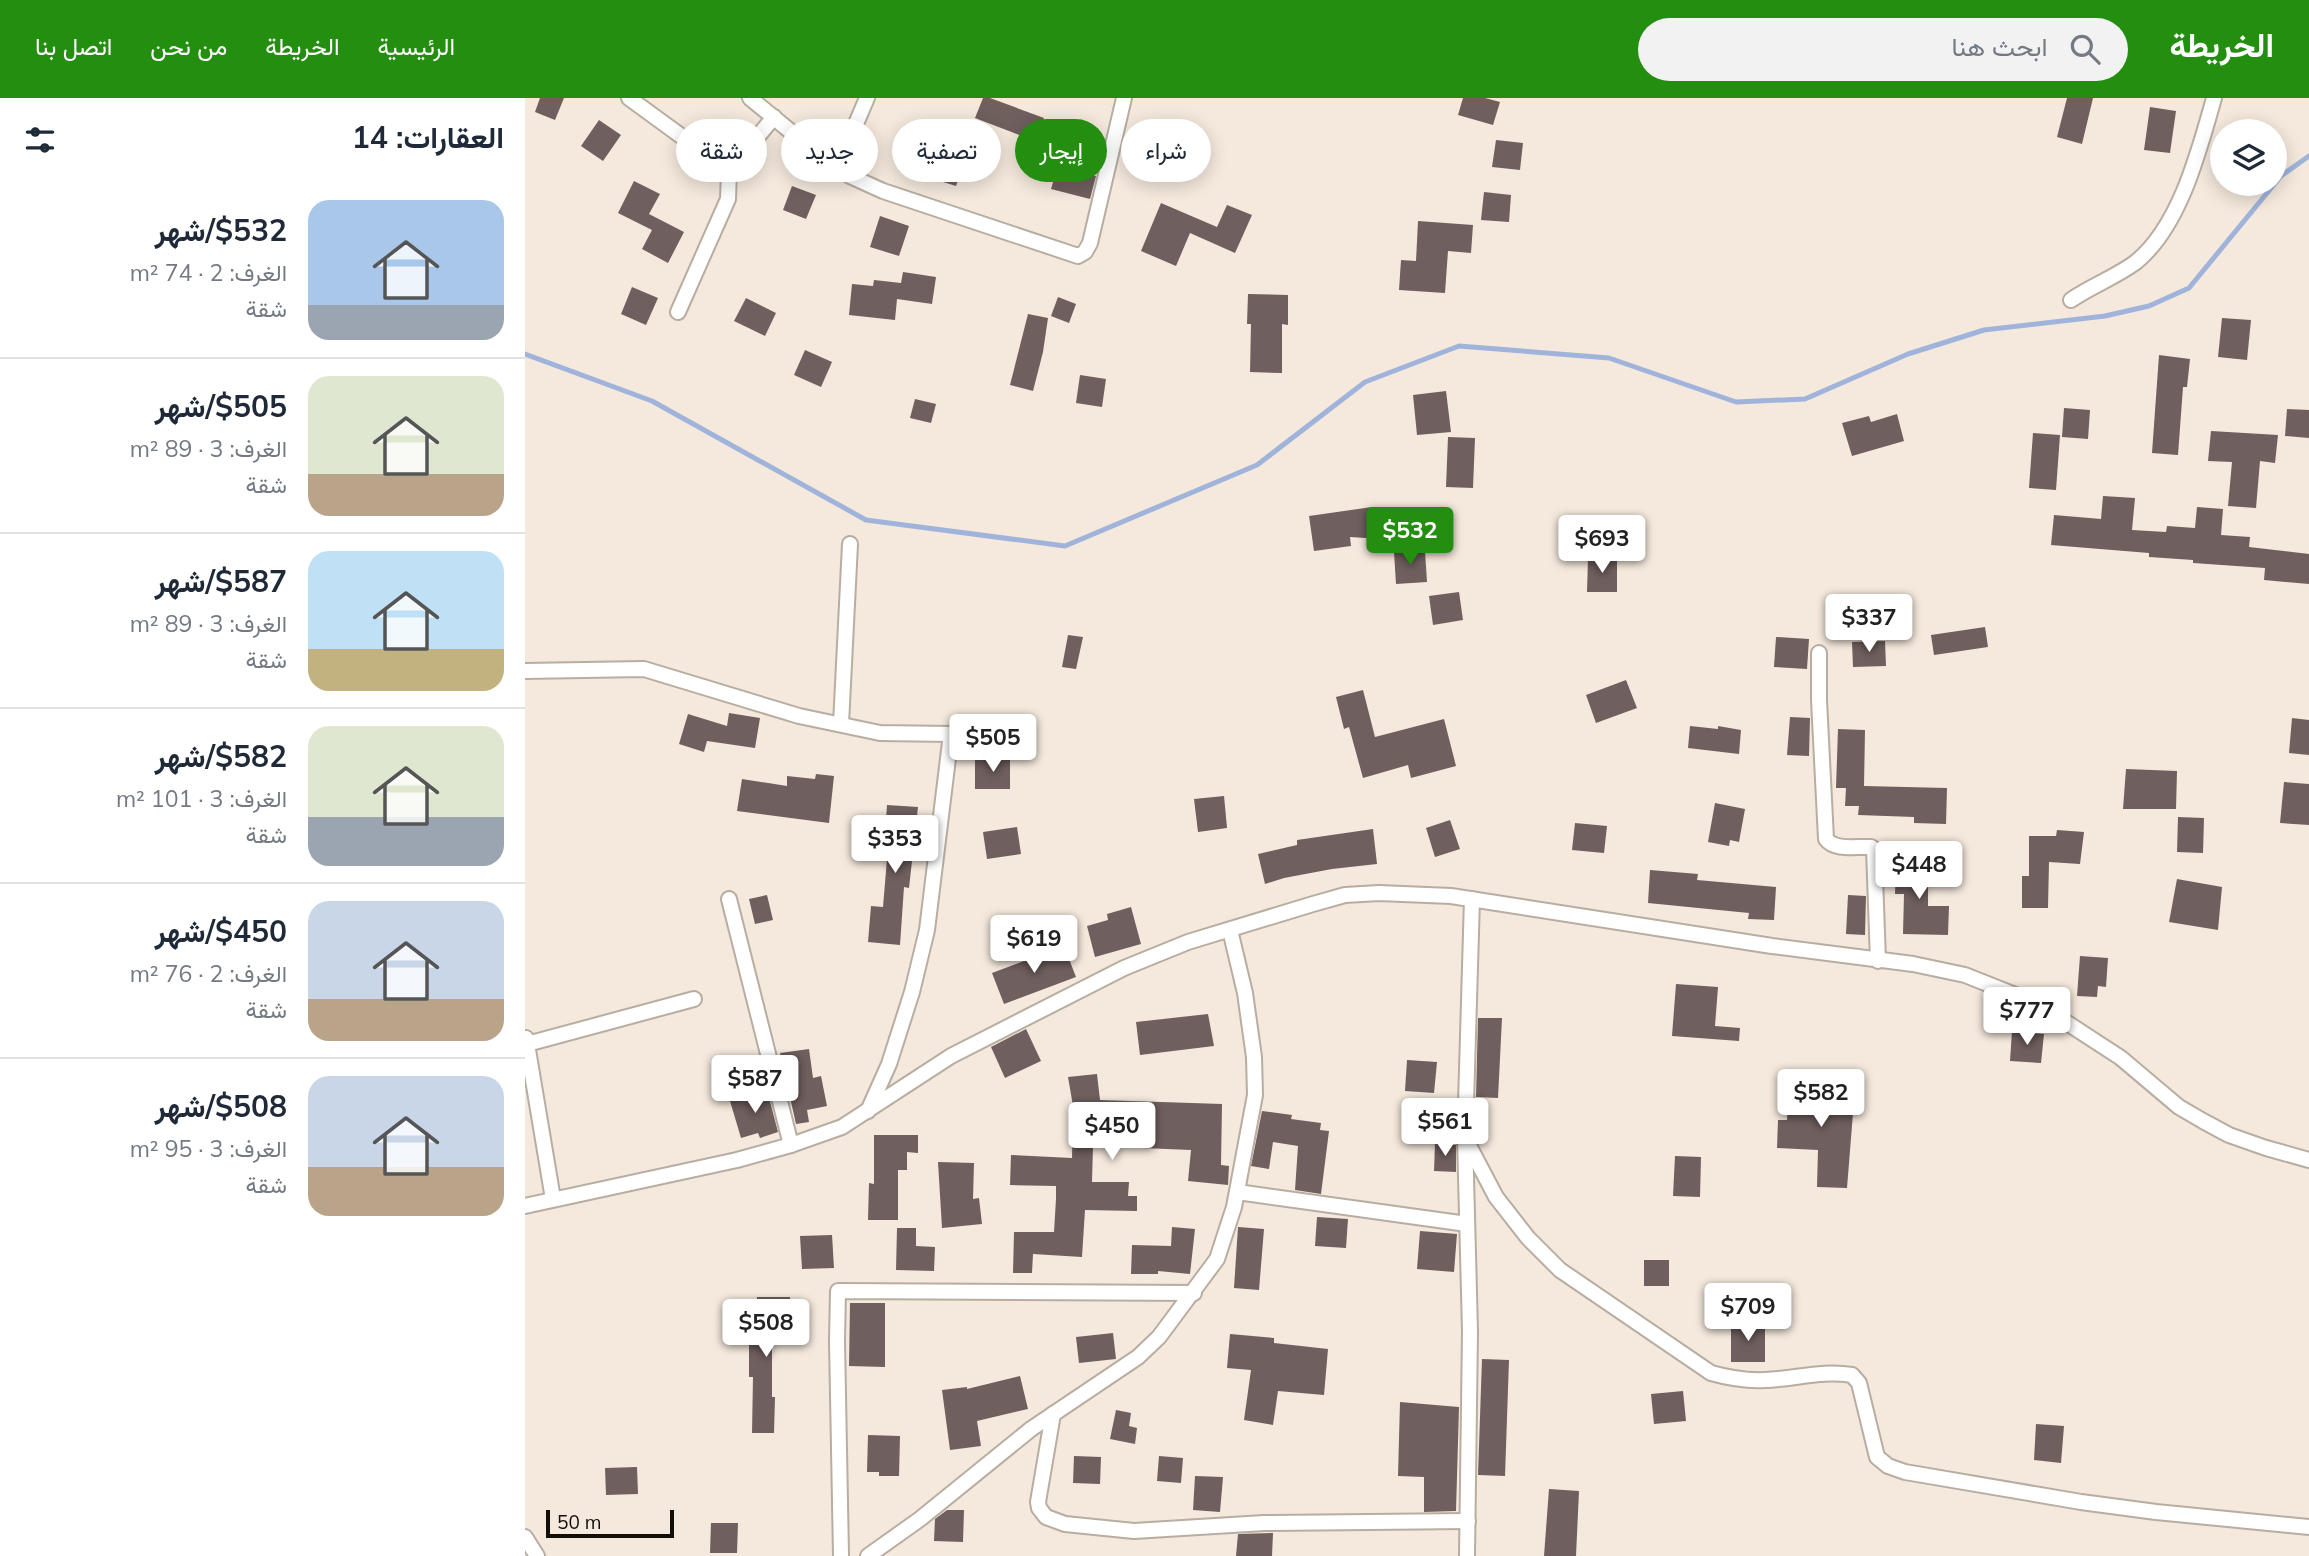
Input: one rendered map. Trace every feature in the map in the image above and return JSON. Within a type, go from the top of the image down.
[{"type":"street","points":[[629,98],[676,132]]},
{"type":"street","points":[[750,98],[781,123]]},
{"type":"street","points":[[858,119],[867,98]]},
{"type":"street","points":[[863,182],[1078,257],[1090,243],[1124,98]]},
{"type":"street","points":[[2071,300],[2135,262],[2162,232],[2180,198],[2214,98]]},
{"type":"street","points":[[767,125],[774,117]]},
{"type":"street","points":[[678,312],[728,199],[729,182]]},
{"type":"street","points":[[841,724],[850,544]]},
{"type":"street","points":[[1819,653],[1826,839],[1830,844],[1838,846],[1874,849],[1878,961]]},
{"type":"street","points":[[525,671],[644,669],[767,707],[841,724],[891,734],[951,734],[927,930],[912,992],[889,1063],[867,1112]]},
{"type":"street","points":[[525,1206],[737,1160],[791,1146],[842,1128],[951,1056],[1124,968],[1188,942],[1345,895],[1379,893],[1472,899],[1878,961],[1913,964],[1965,975],[2038,1004],[2121,1058],[2179,1107],[2229,1135],[2309,1160]]},
{"type":"street","points":[[729,899],[791,1146]]},
{"type":"street","points":[[1467,1556],[1470,1331],[1465,1138],[1472,899]]},
{"type":"street","points":[[868,1556],[920,1519],[1022,1436],[1138,1357],[1159,1337],[1217,1259],[1237,1192],[1255,1095],[1254,1057],[1245,993],[1230,930]]},
{"type":"street","points":[[553,1199],[526,1039],[694,999]]},
{"type":"street","points":[[1465,1138],[1496,1197],[1528,1238],[1560,1270],[1711,1373],[1735,1379],[1767,1380],[1828,1373],[1852,1375],[1859,1384],[1877,1457],[1888,1466],[1923,1475],[2081,1502],[2309,1527]]},
{"type":"street","points":[[1237,1192],[1467,1224]]},
{"type":"street","points":[[841,1556],[838,1291],[1194,1293]]},
{"type":"street","points":[[1053,1414],[1038,1502],[1046,1517],[1065,1524],[1134,1531],[1264,1523],[1468,1521]]},
{"type":"street","points":[[525,1536],[537,1556]]},
{"type":"building","points":[[540,98],[564,98],[555,120],[535,112]]},
{"type":"building","points":[[983,98],[990,98],[1044,118],[1015,119],[1015,133],[1001,128],[1001,119],[975,118]]},
{"type":"building","points":[[1463,98],[1485,98],[1500,102],[1493,125],[1458,115]]},
{"type":"building","points":[[2067,98],[2093,98],[2082,144],[2057,137]]},
{"type":"building","points":[[2150,107],[2176,111],[2170,153],[2144,150]]},
{"type":"building","points":[[599,120],[621,135],[603,161],[581,146]]},
{"type":"building","points":[[1496,140],[1523,143],[1520,170],[1492,167]]},
{"type":"building","points":[[634,181],[660,194],[649,214],[684,232],[668,263],[642,249],[652,230],[618,213]]},
{"type":"building","points":[[1053,182],[1094,182],[1090,199],[1051,189]]},
{"type":"building","points":[[792,186],[816,195],[806,219],[783,210]]},
{"type":"building","points":[[1484,192],[1511,195],[1509,222],[1481,220]]},
{"type":"building","points":[[1161,203],[1217,227],[1227,205],[1252,215],[1235,253],[1190,233],[1176,266],[1141,251]]},
{"type":"building","points":[[880,216],[909,226],[899,256],[870,247]]},
{"type":"building","points":[[1418,221],[1473,225],[1471,253],[1448,251],[1445,293],[1399,290],[1401,260],[1416,261]]},
{"type":"building","points":[[903,272],[936,277],[932,304],[897,299],[895,320],[849,315],[852,284],[873,286],[874,280],[901,283]]},
{"type":"building","points":[[632,287],[658,298],[646,325],[621,314]]},
{"type":"building","points":[[1248,294],[1288,295],[1288,325],[1282,324],[1282,373],[1250,372],[1251,324],[1247,324]]},
{"type":"building","points":[[1058,297],[1076,304],[1069,323],[1051,316]]},
{"type":"building","points":[[746,298],[776,313],[765,336],[734,321]]},
{"type":"building","points":[[1028,314],[1048,318],[1033,391],[1010,385]]},
{"type":"building","points":[[2222,318],[2251,320],[2247,360],[2218,357]]},
{"type":"building","points":[[805,350],[832,362],[821,387],[794,375]]},
{"type":"building","points":[[2159,355],[2190,359],[2187,387],[2183,387],[2178,455],[2152,453]]},
{"type":"building","points":[[1080,375],[1106,379],[1102,407],[1076,403]]},
{"type":"building","points":[[1446,391],[1451,432],[1417,435],[1413,395]]},
{"type":"building","points":[[915,399],[936,404],[931,423],[910,418]]},
{"type":"building","points":[[2064,408],[2090,410],[2088,439],[2062,437]]},
{"type":"building","points":[[2287,409],[2309,410],[2309,438],[2285,436]]},
{"type":"building","points":[[1897,414],[1904,441],[1852,456],[1842,423],[1869,416],[1871,422]]},
{"type":"building","points":[[2211,431],[2278,435],[2275,463],[2260,461],[2256,508],[2228,506],[2232,462],[2208,461]]},
{"type":"building","points":[[2033,433],[2060,435],[2056,490],[2029,488]]},
{"type":"building","points":[[1448,437],[1475,438],[1473,488],[1446,487]]},
{"type":"building","points":[[2103,496],[2135,498],[2132,530],[2166,532],[2167,526],[2195,528],[2197,507],[2223,509],[2221,535],[2250,537],[2249,547],[2309,554],[2309,584],[2264,580],[2265,568],[2193,563],[2193,560],[2149,557],[2149,553],[2051,545],[2054,515],[2101,519]]},
{"type":"building","points":[[1372,507],[1400,509],[1398,540],[1350,537],[1351,546],[1314,551],[1309,516]]},
{"type":"building","points":[[1425,551],[1427,582],[1396,584],[1394,552]]},
{"type":"building","points":[[1588,558],[1617,559],[1617,592],[1587,592]]},
{"type":"building","points":[[1459,592],[1463,620],[1433,625],[1429,596]]},
{"type":"building","points":[[1985,627],[1988,647],[1934,655],[1931,635]]},
{"type":"building","points":[[1068,635],[1083,637],[1076,669],[1062,667]]},
{"type":"building","points":[[1776,637],[1809,639],[1807,669],[1774,667]]},
{"type":"building","points":[[1885,641],[1886,666],[1853,667],[1852,642]]},
{"type":"building","points":[[1626,680],[1637,708],[1596,723],[1586,695]]},
{"type":"building","points":[[1363,690],[1375,737],[1444,719],[1456,766],[1411,778],[1408,765],[1363,778],[1349,727],[1344,729],[1336,697]]},
{"type":"building","points":[[729,713],[760,718],[755,748],[707,741],[704,752],[679,744],[688,714],[727,726]]},
{"type":"building","points":[[1790,717],[1810,718],[1809,756],[1787,755]]},
{"type":"building","points":[[2292,718],[2309,720],[2309,755],[2289,753]]},
{"type":"building","points":[[1690,726],[1718,729],[1718,726],[1741,730],[1739,754],[1688,748]]},
{"type":"building","points":[[1838,729],[1865,730],[1864,786],[1947,788],[1946,824],[1914,823],[1914,817],[1858,815],[1859,806],[1845,806],[1846,788],[1836,788]]},
{"type":"building","points":[[975,758],[1010,758],[1010,789],[975,789]]},
{"type":"building","points":[[2126,769],[2177,771],[2176,809],[2123,809]]},
{"type":"building","points":[[816,774],[834,776],[829,823],[737,811],[742,779],[787,786],[787,776],[815,779]]},
{"type":"building","points":[[2284,782],[2309,784],[2309,825],[2280,823]]},
{"type":"building","points":[[1224,796],[1227,828],[1198,832],[1194,799]]},
{"type":"building","points":[[1715,803],[1745,809],[1739,842],[1730,840],[1729,846],[1708,842]]},
{"type":"building","points":[[887,805],[918,807],[909,888],[904,887],[900,945],[868,942],[871,906],[883,907],[889,835],[885,834]]},
{"type":"building","points":[[2178,817],[2204,818],[2203,853],[2177,852]]},
{"type":"building","points":[[1450,820],[1460,849],[1435,857],[1426,828]]},
{"type":"building","points":[[1575,823],[1607,826],[1604,853],[1572,850]]},
{"type":"building","points":[[1017,827],[1021,854],[987,859],[983,832]]},
{"type":"building","points":[[1373,829],[1377,864],[1332,869],[1265,884],[1258,854],[1297,845],[1297,840]]},
{"type":"building","points":[[2057,830],[2084,832],[2080,864],[2049,862],[2048,908],[2022,908],[2022,876],[2029,876],[2029,836],[2056,836]]},
{"type":"building","points":[[1896,860],[1928,861],[1928,906],[1949,906],[1948,935],[1903,934],[1904,894],[1895,894]]},
{"type":"building","points":[[1650,870],[1698,874],[1697,880],[1776,887],[1774,920],[1748,919],[1749,913],[1648,903]]},
{"type":"building","points":[[2177,879],[2222,887],[2218,930],[2169,922]]},
{"type":"building","points":[[767,895],[773,920],[755,924],[749,899]]},
{"type":"building","points":[[1848,895],[1866,896],[1865,935],[1846,934]]},
{"type":"building","points":[[1131,907],[1141,944],[1095,957],[1087,926],[1108,920],[1107,914]]},
{"type":"building","points":[[1064,946],[1076,977],[1004,1004],[992,973]]},
{"type":"building","points":[[2080,956],[2108,958],[2106,987],[2098,986],[2097,997],[2077,996]]},
{"type":"building","points":[[1676,984],[1718,987],[1715,1026],[1740,1028],[1739,1041],[1672,1036]]},
{"type":"building","points":[[1208,1014],[1214,1046],[1140,1055],[1136,1022]]},
{"type":"building","points":[[1478,1018],[1502,1018],[1498,1098],[1476,1097]]},
{"type":"building","points":[[1026,1029],[1041,1061],[1005,1078],[991,1047]]},
{"type":"building","points":[[2012,1031],[2044,1034],[2041,1063],[2010,1061]]},
{"type":"building","points":[[809,1049],[813,1078],[821,1076],[827,1106],[807,1110],[809,1122],[796,1124],[780,1053]]},
{"type":"building","points":[[1407,1060],[1437,1062],[1434,1093],[1405,1091]]},
{"type":"building","points":[[1097,1074],[1100,1100],[1222,1104],[1221,1165],[1229,1166],[1228,1185],[1188,1181],[1191,1150],[1093,1146],[1092,1182],[1129,1182],[1128,1196],[1137,1196],[1137,1211],[1085,1210],[1082,1257],[1033,1254],[1032,1273],[1013,1273],[1014,1232],[1054,1232],[1056,1186],[1010,1185],[1011,1155],[1072,1158],[1073,1106],[1068,1077]]},
{"type":"building","points":[[1789,1084],[1855,1088],[1847,1188],[1817,1187],[1818,1150],[1777,1148],[1778,1120],[1787,1120]]},
{"type":"building","points":[[767,1090],[778,1132],[760,1138],[758,1133],[741,1138],[730,1101]]},
{"type":"building","points":[[1262,1111],[1321,1123],[1320,1130],[1329,1131],[1321,1194],[1295,1190],[1298,1146],[1273,1142],[1269,1169],[1251,1166]]},
{"type":"building","points":[[874,1135],[918,1135],[918,1153],[907,1152],[907,1170],[898,1170],[898,1220],[868,1220],[869,1183],[874,1184]]},
{"type":"building","points":[[1435,1144],[1456,1145],[1456,1172],[1434,1171]]},
{"type":"building","points":[[1675,1156],[1701,1157],[1700,1197],[1673,1196]]},
{"type":"building","points":[[938,1162],[974,1163],[973,1199],[979,1198],[982,1224],[942,1228]]},
{"type":"building","points":[[1317,1217],[1348,1219],[1346,1248],[1315,1246]]},
{"type":"building","points":[[1172,1227],[1195,1229],[1190,1274],[1158,1271],[1158,1274],[1131,1274],[1132,1245],[1171,1246]]},
{"type":"building","points":[[1238,1227],[1264,1229],[1259,1290],[1234,1288]]},
{"type":"building","points":[[897,1228],[916,1228],[916,1246],[935,1247],[934,1271],[896,1270]]},
{"type":"building","points":[[1420,1231],[1457,1234],[1454,1272],[1417,1269]]},
{"type":"building","points":[[832,1235],[834,1268],[802,1269],[800,1236]]},
{"type":"building","points":[[1644,1260],[1669,1260],[1669,1286],[1644,1286]]},
{"type":"building","points":[[757,1297],[790,1297],[790,1333],[772,1333],[774,1433],[752,1433],[753,1377],[749,1377],[749,1335],[757,1334]]},
{"type":"building","points":[[850,1303],[885,1303],[885,1367],[849,1366]]},
{"type":"building","points":[[1731,1323],[1765,1324],[1765,1362],[1731,1362]]},
{"type":"building","points":[[1113,1333],[1116,1359],[1079,1363],[1076,1337]]},
{"type":"building","points":[[1230,1334],[1274,1338],[1274,1343],[1328,1349],[1324,1395],[1278,1391],[1273,1425],[1244,1420],[1251,1370],[1227,1368]]},
{"type":"building","points":[[1482,1359],[1509,1360],[1505,1476],[1478,1475]]},
{"type":"building","points":[[1020,1376],[1028,1409],[977,1421],[981,1446],[950,1450],[942,1390],[967,1389]]},
{"type":"building","points":[[1683,1391],[1686,1421],[1654,1424],[1651,1394]]},
{"type":"building","points":[[1400,1402],[1459,1407],[1456,1511],[1424,1512],[1424,1477],[1398,1476]]},
{"type":"building","points":[[1116,1410],[1131,1413],[1129,1426],[1137,1428],[1135,1444],[1110,1439]]},
{"type":"building","points":[[2036,1424],[2064,1426],[2061,1463],[2034,1460]]},
{"type":"building","points":[[868,1435],[900,1436],[899,1476],[879,1476],[879,1472],[867,1472]]},
{"type":"building","points":[[1074,1456],[1101,1457],[1100,1484],[1073,1483]]},
{"type":"building","points":[[1159,1456],[1183,1458],[1181,1483],[1157,1481]]},
{"type":"building","points":[[637,1467],[638,1494],[606,1495],[605,1468]]},
{"type":"building","points":[[1195,1476],[1223,1477],[1220,1512],[1193,1510]]},
{"type":"building","points":[[1549,1489],[1579,1491],[1576,1556],[1544,1556]]},
{"type":"building","points":[[947,1510],[964,1510],[963,1542],[934,1541],[935,1519]]},
{"type":"building","points":[[711,1523],[738,1523],[737,1553],[710,1553]]},
{"type":"building","points":[[1273,1533],[1272,1556],[1236,1556],[1238,1534]]},
{"type":"waterway","points":[[525,354],[652,401],[866,520],[1065,546],[1257,465],[1365,382],[1459,346],[1609,358],[1736,402],[1805,399],[1908,354],[1984,330],[2105,316],[2149,306],[2189,288],[2281,176],[2309,156]]}]
